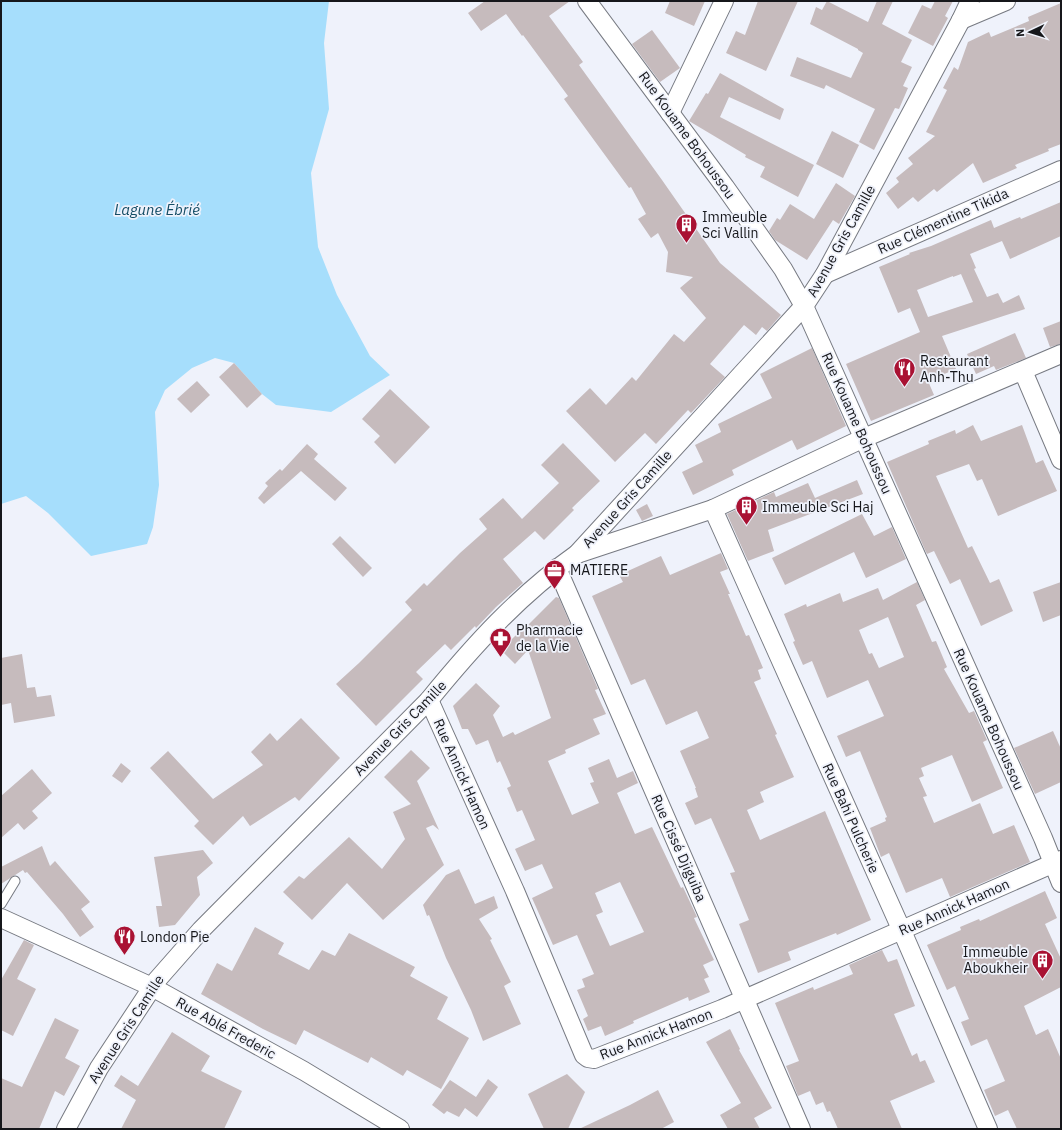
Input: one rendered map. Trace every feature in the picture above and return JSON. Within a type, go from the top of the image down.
[{"type":"street","name":"Rue Kouame Bohoussou","points":[[587,1],[725,187],[783,269],[804,306],[1039,831],[1057,861],[1061,884]]},
{"type":"street","points":[[670,113],[724,1]]},
{"type":"street","name":"Avenue Gris Camille","points":[[66,1129],[99,1068],[152,987],[207,925],[429,700],[490,629],[524,596],[557,568],[577,554],[804,306],[824,274],[970,1]]},
{"type":"street","points":[[961,20],[1006,1]]},
{"type":"street","name":"Rue Clémentine Tikida","points":[[824,274],[1061,170]]},
{"type":"street","points":[[577,554],[713,509],[864,438],[1061,354]]},
{"type":"street","points":[[1023,371],[1061,460]]},
{"type":"street","name":"Rue Bahi Pulcherie","points":[[713,509],[902,931],[988,1129]]},
{"type":"street","name":"Rue Cissé Djiguiba","points":[[557,568],[801,1129]]},
{"type":"street","name":"Rue Annick Hamon","points":[[429,700],[515,890],[584,1055],[588,1058],[594,1059],[745,999],[902,931],[1057,861]]},
{"type":"street","name":"Rue Ablé Frederic","points":[[1,918],[152,987],[304,1071],[400,1129]]},
{"type":"lane","points":[[1,904],[15,881]]},
{"type":"water","name":"Lagune Ébrié","points":[[1,1],[329,1],[324,43],[329,109],[311,173],[318,247],[337,295],[370,356],[390,375],[331,412],[276,405],[262,394],[234,363],[215,358],[192,368],[165,390],[155,412],[159,485],[153,527],[147,544],[91,556],[48,513],[26,496],[1,504]]},
{"type":"building","points":[[485,1],[570,1],[549,16],[583,62],[579,65],[720,263],[781,315],[767,331],[762,327],[756,335],[744,325],[710,364],[725,377],[691,413],[688,410],[656,444],[645,433],[615,462],[566,411],[590,388],[606,405],[632,377],[636,381],[674,334],[684,342],[706,318],[680,288],[693,277],[666,272],[668,252],[658,233],[651,238],[638,219],[646,214],[631,187],[629,188],[564,99],[568,96],[523,35],[522,36],[506,14],[481,31],[468,13]]},
{"type":"building","points":[[670,1],[705,1],[694,26],[665,13]]},
{"type":"building","points":[[758,1],[798,1],[766,71],[726,53],[736,31],[745,35]]},
{"type":"building","points":[[827,1],[868,22],[877,1],[893,1],[882,24],[912,40],[901,62],[912,67],[903,86],[908,88],[899,109],[895,108],[874,150],[859,142],[875,109],[826,85],[824,89],[790,76],[797,57],[851,78],[863,53],[810,24],[816,7],[822,10]]},
{"type":"building","points":[[935,1],[953,1],[945,16],[948,18],[933,46],[908,33],[922,5],[931,9]]},
{"type":"building","points":[[1061,3],[1061,144],[1048,149],[1049,151],[1015,165],[1017,168],[983,183],[973,163],[937,192],[934,189],[918,202],[913,197],[898,209],[886,193],[899,182],[896,178],[913,164],[908,158],[935,136],[926,132],[947,90],[943,88],[954,67],[958,70],[968,42],[989,32],[991,37],[1029,21],[1028,17]]},
{"type":"building","points":[[652,30],[680,68],[660,82],[632,44]]},
{"type":"building","points":[[720,73],[784,109],[780,120],[729,97],[720,117],[814,165],[798,197],[760,177],[765,167],[745,157],[746,155],[689,121],[706,93],[708,94]]},
{"type":"building","points":[[832,131],[859,145],[843,178],[816,164]]},
{"type":"building","points":[[836,183],[855,196],[839,224],[833,220],[807,260],[775,240],[769,231],[777,218],[780,220],[790,204],[814,219]]},
{"type":"building","points":[[1061,202],[1061,236],[1010,259],[1002,241],[970,254],[976,268],[974,269],[987,297],[998,293],[1003,303],[1019,295],[1025,309],[942,336],[956,369],[928,381],[934,395],[871,421],[846,364],[920,332],[910,308],[898,313],[879,267],[910,254],[909,253],[931,246],[991,220],[994,228],[1020,217],[1021,219]],"holes":[[[961,274],[973,302],[928,317],[917,290]]]},
{"type":"building","points":[[1061,321],[1061,344],[1050,347],[1043,328]]},
{"type":"building","points":[[1015,333],[1026,358],[996,370],[994,366],[976,374],[967,354]]},
{"type":"building","points":[[812,348],[846,426],[797,450],[792,440],[732,470],[734,475],[693,495],[682,472],[703,462],[695,445],[721,432],[718,424],[772,398],[760,374]]},
{"type":"building","points":[[234,363],[262,394],[247,408],[219,377]]},
{"type":"building","points":[[197,381],[210,395],[191,413],[177,399]]},
{"type":"building","points":[[390,389],[430,427],[395,464],[374,442],[380,436],[362,419]]},
{"type":"building","points":[[973,425],[981,441],[1022,425],[1036,463],[1043,460],[1057,491],[998,516],[982,479],[977,481],[969,464],[936,476],[968,548],[972,546],[990,583],[999,579],[1013,611],[981,626],[960,579],[950,584],[934,551],[927,554],[887,462],[929,444],[928,441],[955,430],[956,434]]},
{"type":"building","points":[[563,443],[600,481],[572,508],[574,510],[544,540],[535,531],[503,559],[523,583],[496,607],[476,628],[475,626],[451,650],[445,644],[416,672],[423,679],[376,726],[336,684],[412,610],[405,602],[424,583],[427,586],[487,529],[479,519],[503,498],[522,519],[559,483],[541,465]]},
{"type":"building","points":[[307,444],[318,454],[314,459],[347,488],[335,501],[301,471],[264,504],[258,498],[268,486],[265,483],[280,469],[282,471]]},
{"type":"building","points":[[857,480],[863,494],[768,530],[774,551],[748,561],[727,514],[774,492],[776,497],[808,483],[815,498]]},
{"type":"building","points":[[647,504],[653,516],[642,521],[636,510]]},
{"type":"building","points":[[862,514],[874,536],[892,527],[906,559],[866,578],[854,552],[785,585],[772,558]]},
{"type":"building","points":[[340,536],[372,568],[363,577],[332,544]]},
{"type":"building","points":[[721,553],[728,569],[720,572],[730,594],[728,594],[746,636],[749,635],[763,668],[758,670],[761,679],[754,682],[777,734],[775,735],[794,777],[760,792],[764,802],[747,810],[760,840],[825,811],[871,920],[837,935],[836,933],[788,952],[791,960],[758,973],[739,924],[749,920],[730,873],[735,872],[711,818],[695,825],[685,803],[698,797],[696,788],[680,751],[709,738],[697,711],[666,725],[645,679],[631,685],[592,596],[623,582],[619,575],[661,556],[670,575]]},
{"type":"building","points":[[917,582],[925,600],[916,605],[932,642],[936,641],[947,667],[944,669],[969,713],[974,711],[987,740],[983,742],[1003,788],[972,802],[952,755],[921,768],[924,776],[919,778],[927,796],[923,797],[934,823],[980,803],[993,834],[1014,825],[1030,862],[950,897],[942,878],[906,893],[889,853],[881,857],[870,828],[886,821],[885,818],[887,817],[860,751],[846,757],[837,736],[884,716],[868,680],[827,698],[812,661],[803,665],[793,642],[795,641],[784,614],[806,604],[807,607],[840,593],[843,602],[878,588],[883,600]],"holes":[[[888,617],[904,657],[879,668],[872,653],[869,654],[859,630]]]},
{"type":"building","points":[[1061,582],[1061,615],[1043,622],[1033,592]]},
{"type":"building","points":[[556,597],[559,598],[598,689],[595,690],[606,714],[593,719],[600,734],[565,750],[566,753],[548,761],[572,815],[599,803],[590,783],[594,782],[588,768],[609,759],[617,778],[633,771],[638,783],[617,793],[635,834],[652,827],[681,888],[683,887],[697,917],[694,918],[714,960],[703,965],[709,977],[704,979],[710,992],[689,1001],[688,997],[633,1021],[634,1023],[605,1036],[601,1026],[588,1031],[583,1019],[588,1016],[577,990],[585,987],[582,979],[594,974],[577,935],[553,945],[532,898],[553,888],[542,864],[525,871],[515,849],[535,840],[522,810],[517,812],[507,788],[511,786],[500,761],[497,763],[488,740],[476,745],[468,729],[462,729],[453,706],[476,683],[500,706],[493,715],[503,737],[513,732],[515,735],[551,718],[528,650],[515,664],[501,650],[525,626],[526,627]],"holes":[[[620,882],[644,932],[610,946],[596,915],[603,912],[595,893]]]},
{"type":"building","points":[[22,654],[27,688],[35,687],[37,697],[51,695],[55,716],[14,723],[11,703],[1,705],[1,658]]},
{"type":"building","points":[[301,718],[340,758],[299,801],[295,797],[250,826],[243,816],[213,845],[194,826],[199,821],[150,768],[168,751],[213,799],[263,765],[251,752],[270,733],[277,741]]},
{"type":"building","points":[[1053,731],[1061,749],[1061,782],[1035,794],[1014,748]]},
{"type":"building","points":[[411,750],[430,768],[417,781],[439,830],[433,825],[426,828],[444,865],[383,920],[347,883],[312,920],[283,892],[299,876],[304,879],[349,837],[382,869],[405,839],[393,812],[411,804],[384,777]]},
{"type":"building","points":[[121,763],[131,771],[122,783],[112,776]]},
{"type":"building","points":[[32,769],[52,793],[32,811],[38,818],[24,830],[18,823],[1,838],[1,796]]},
{"type":"building","points":[[42,846],[50,866],[55,861],[90,902],[81,909],[94,927],[80,937],[63,914],[27,872],[25,873],[23,870],[1,884],[1,867]]},
{"type":"building","points":[[203,850],[213,863],[197,877],[200,895],[175,925],[159,927],[156,906],[162,906],[154,857]]},
{"type":"building","points":[[459,869],[475,904],[494,896],[498,908],[479,919],[492,939],[490,940],[511,982],[504,986],[521,1024],[483,1041],[471,1010],[446,958],[429,915],[427,916],[423,905],[446,875]]},
{"type":"building","points":[[1045,891],[1057,918],[1045,924],[1061,959],[1061,987],[1024,1006],[1036,1035],[1048,1029],[1061,1059],[1061,1129],[1017,1129],[1008,1110],[995,1116],[984,1090],[1005,1081],[987,1039],[971,1046],[961,1022],[969,1019],[955,986],[947,990],[927,945],[961,930],[960,927],[979,919],[980,921]]},
{"type":"building","points":[[255,927],[284,943],[278,954],[309,970],[322,950],[335,956],[349,933],[415,967],[410,976],[448,997],[437,1019],[469,1038],[441,1089],[407,1070],[403,1076],[371,1057],[368,1063],[304,1030],[296,1045],[263,1029],[201,994],[217,963],[232,971]]},
{"type":"building","points":[[24,940],[34,945],[17,979],[36,989],[13,1036],[1,1030],[1,980]]},
{"type":"building","points":[[882,950],[888,962],[897,959],[915,1006],[894,1014],[912,1056],[917,1053],[920,1062],[925,1060],[935,1082],[890,1101],[902,1129],[838,1129],[830,1111],[827,1112],[823,1102],[816,1105],[810,1091],[798,1096],[786,1066],[799,1061],[775,1003],[813,987],[814,990],[853,974],[849,965]]},
{"type":"building","points":[[55,1018],[79,1030],[65,1058],[80,1066],[64,1096],[55,1091],[39,1129],[1,1129],[1,1078],[22,1087]]},
{"type":"building","points":[[730,1029],[740,1049],[739,1050],[772,1108],[754,1118],[760,1129],[728,1129],[720,1115],[741,1103],[706,1042]]},
{"type":"building","points":[[172,1032],[210,1056],[201,1071],[242,1091],[224,1129],[121,1129],[136,1100],[114,1086],[121,1075],[138,1086]]},
{"type":"building","points":[[567,1074],[585,1092],[568,1129],[544,1129],[528,1094]]},
{"type":"building","points":[[488,1079],[498,1087],[477,1117],[465,1108],[459,1117],[447,1111],[444,1114],[432,1105],[450,1080],[476,1097]]},
{"type":"building","points":[[658,1090],[674,1122],[661,1129],[579,1129],[630,1105]]},
{"type":"place","name":"Immeuble Sci Vallin","points":[[686,244]]},
{"type":"place","name":"Restaurant Anh-Thu","points":[[905,388]]},
{"type":"place","name":"Immeuble Sci Haj","points":[[746,526]]},
{"type":"place","name":"MATIERE","points":[[554,590]]},
{"type":"place","name":"Pharmacie de la Vie","points":[[501,658]]},
{"type":"place","name":"London Pie","points":[[125,956]]},
{"type":"place","name":"Immeuble Aboukheir","points":[[1043,980]]}]
